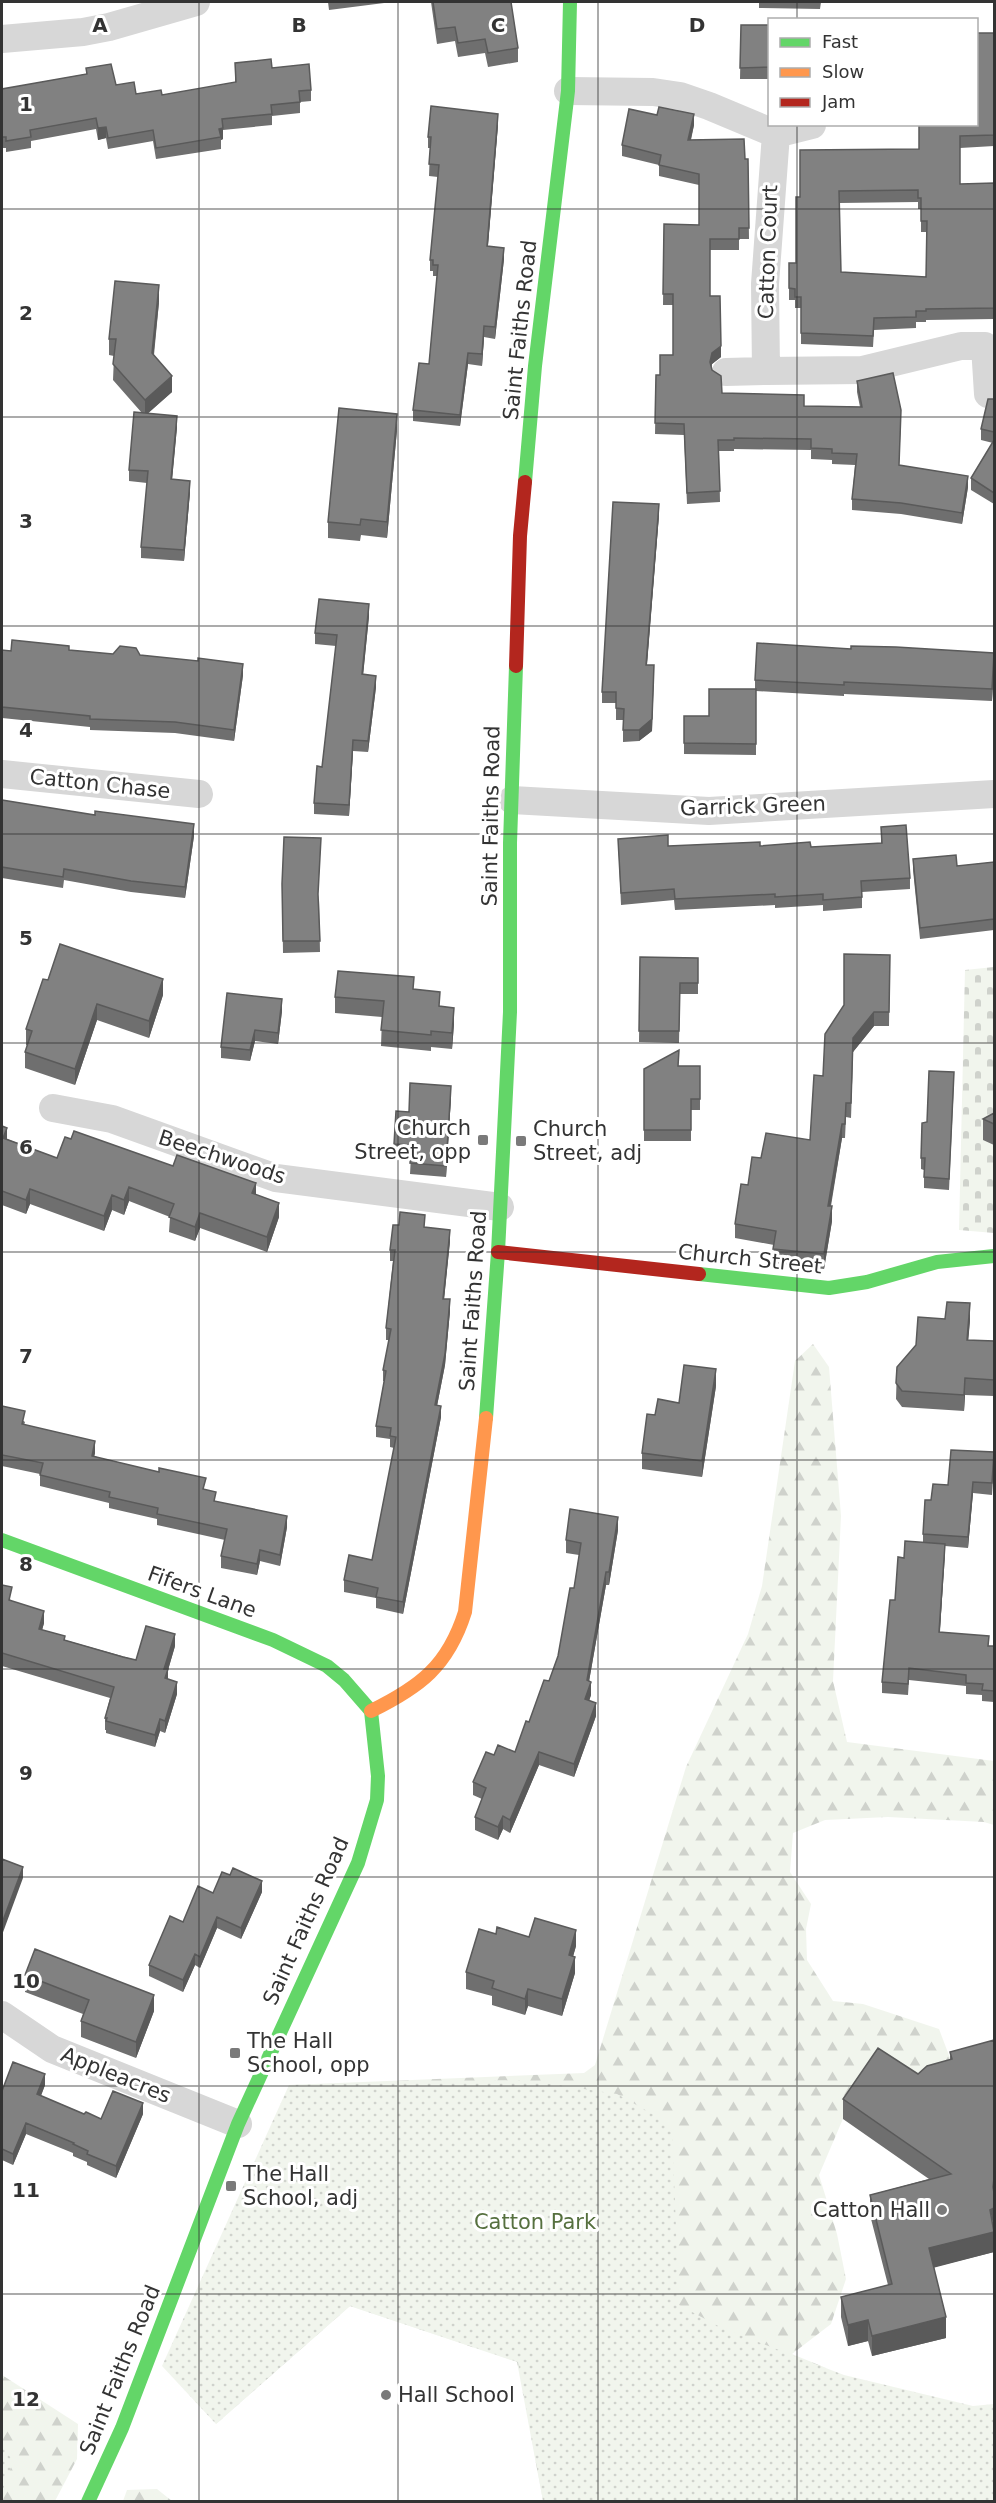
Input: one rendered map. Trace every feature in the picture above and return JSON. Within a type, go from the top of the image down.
[{"type":"street","points":[[2,39],[83,32],[109,27],[196,2]]},
{"type":"street","name":"Saint Faiths Road","points":[[88,2502],[122,2428],[238,2124],[358,1863],[377,1800],[378,1776],[371,1711],[405,1695],[437,1669],[460,1634],[465,1612],[482,1467],[498,1252],[510,1012],[510,843],[520,536],[535,366],[568,91],[570,2]]},
{"type":"street","points":[[568,91],[653,92],[680,96],[776,134],[808,126]]},
{"type":"street","name":"Catton Court","points":[[766,370],[765,284],[776,134]]},
{"type":"street","points":[[726,372],[862,370],[961,345],[986,346],[988,394]]},
{"type":"street","name":"Catton Chase","points":[[2,774],[199,794]]},
{"type":"street","name":"Garrick Green","points":[[512,800],[709,811],[994,794]]},
{"type":"street","name":"Beechwoods","points":[[53,1108],[112,1119],[276,1178],[500,1208]]},
{"type":"street","name":"Church Street","points":[[498,1252],[829,1288],[847,1288],[927,1264],[961,1257],[994,1256]]},
{"type":"street","name":"Fifers Lane","points":[[2,1540],[284,1645],[327,1666],[344,1680],[371,1711]]},
{"type":"street","name":"Appleacres","points":[[2,2015],[52,2049],[238,2124]]},
{"type":"green space","points":[[994,967],[994,1233],[959,1230],[965,970]]},
{"type":"green space","points":[[813,1344],[829,1367],[841,1516],[833,1681],[847,1742],[994,1761],[994,1825],[984,1822],[888,1817],[825,1820],[793,1833],[790,1872],[811,1904],[806,1929],[807,1960],[833,2001],[863,2004],[939,2029],[950,2058],[921,2086],[848,2107],[819,2175],[837,2234],[846,2279],[831,2324],[792,2354],[826,2368],[543,2501],[517,2362],[350,2306],[216,2424],[289,2085],[584,2073],[595,2065],[686,1767],[748,1634],[762,1586],[795,1361]]},
{"type":"green space","name":"Catton Park","points":[[524,2080],[617,2094],[672,2125],[679,2305],[722,2328],[844,2375],[973,2406],[994,2404],[994,2501],[543,2501],[518,2362],[350,2306],[216,2424],[162,2366],[289,2085]]},
{"type":"green space","points":[[2,2375],[78,2424],[77,2459],[55,2501],[2,2502],[6,2480],[2,2444]]},
{"type":"green space","points":[[2,2444],[13,2462],[2,2492]]},
{"type":"green space","points":[[157,2489],[172,2501],[123,2501],[127,2490]]},
{"type":"building","points":[[433,2],[511,2],[518,48],[488,53],[485,39],[458,43],[455,27],[437,29]]},
{"type":"building","points":[[741,25],[768,25],[768,67],[740,68]]},
{"type":"building","points":[[978,33],[994,33],[994,135],[960,136],[960,184],[994,183],[994,308],[926,309],[926,311],[916,311],[916,317],[874,318],[873,336],[801,333],[801,297],[795,297],[795,289],[789,288],[789,263],[796,263],[796,197],[800,197],[800,150],[919,149],[919,126],[978,126]],"holes":[[[918,190],[918,198],[921,198],[921,221],[927,221],[926,277],[841,272],[839,191]]]},
{"type":"building","points":[[271,59],[272,68],[309,64],[311,90],[299,91],[300,102],[271,105],[272,114],[222,119],[223,128],[219,129],[221,137],[156,148],[153,130],[108,138],[106,127],[98,128],[96,118],[30,130],[31,137],[6,141],[6,137],[2,137],[2,89],[87,74],[86,68],[111,64],[116,85],[134,82],[136,94],[161,90],[162,95],[236,82],[235,63]]},
{"type":"building","points":[[431,106],[498,114],[487,246],[504,248],[495,327],[484,326],[482,354],[468,353],[460,415],[413,410],[419,363],[429,364],[438,265],[433,265],[433,260],[430,260],[439,165],[429,164],[431,137],[428,137]]},
{"type":"building","points":[[659,107],[694,114],[688,140],[744,139],[745,159],[748,159],[749,228],[739,228],[739,239],[710,239],[710,296],[720,296],[721,346],[712,353],[710,362],[712,370],[721,376],[722,393],[804,395],[804,406],[862,407],[857,381],[893,373],[901,410],[899,465],[968,476],[962,513],[901,503],[852,499],[857,454],[832,453],[832,449],[811,448],[811,439],[734,438],[734,440],[718,440],[720,491],[687,493],[684,424],[655,423],[656,375],[660,375],[660,355],[673,355],[673,294],[663,294],[664,224],[699,225],[699,174],[659,165],[661,155],[622,145],[629,109],[657,115]]},
{"type":"building","points":[[115,281],[159,285],[152,353],[172,376],[145,400],[113,364],[116,339],[109,339]]},
{"type":"building","points":[[988,399],[994,399],[994,432],[981,429]]},
{"type":"building","points":[[339,408],[397,414],[387,522],[361,519],[360,525],[328,522]]},
{"type":"building","points":[[134,412],[177,416],[171,479],[190,481],[184,550],[141,547],[148,471],[129,470]]},
{"type":"building","points":[[994,440],[994,493],[971,478]]},
{"type":"building","points":[[613,502],[659,504],[646,665],[654,665],[652,719],[639,730],[623,730],[624,709],[616,708],[616,692],[602,692]]},
{"type":"building","points":[[319,599],[369,604],[362,674],[376,676],[368,741],[353,740],[349,805],[314,803],[317,766],[322,767],[337,635],[315,633]]},
{"type":"building","points":[[12,640],[69,646],[69,650],[113,654],[120,646],[136,648],[140,655],[198,661],[198,658],[243,664],[234,730],[175,722],[90,719],[90,716],[2,707],[2,650],[11,651]]},
{"type":"building","points":[[757,643],[851,649],[851,646],[896,647],[994,653],[992,689],[755,680]]},
{"type":"building","points":[[709,689],[756,689],[756,744],[684,743],[684,716],[709,716]]},
{"type":"building","points":[[2,800],[95,815],[95,811],[194,824],[185,887],[131,881],[64,869],[63,877],[2,867]]},
{"type":"building","points":[[906,825],[910,878],[861,881],[862,897],[823,900],[823,894],[775,897],[775,894],[675,899],[674,889],[621,893],[618,839],[668,835],[668,846],[760,842],[760,846],[810,842],[811,847],[882,843],[881,827]]},
{"type":"building","points":[[284,837],[321,838],[318,894],[320,941],[283,941]]},
{"type":"building","points":[[956,855],[957,866],[994,862],[994,919],[920,928],[913,859]]},
{"type":"building","points":[[60,944],[163,979],[149,1021],[97,1004],[75,1069],[25,1052],[32,1031],[26,1029],[43,979],[48,980]]},
{"type":"building","points":[[844,954],[890,955],[889,1012],[874,1012],[853,1038],[851,1103],[846,1103],[845,1124],[842,1124],[828,1206],[832,1206],[824,1254],[773,1249],[776,1231],[735,1224],[741,1184],[748,1185],[752,1157],[761,1158],[766,1133],[810,1140],[814,1075],[823,1076],[825,1034],[844,1005]]},
{"type":"building","points":[[640,957],[698,958],[698,983],[680,983],[679,1031],[639,1031]]},
{"type":"building","points":[[338,971],[414,977],[413,989],[440,992],[439,1006],[454,1008],[452,1033],[431,1031],[431,1035],[381,1030],[384,1001],[335,997]]},
{"type":"building","points":[[227,993],[282,999],[278,1033],[255,1030],[250,1050],[221,1047]]},
{"type":"building","points":[[679,1050],[678,1066],[700,1066],[700,1099],[691,1099],[691,1130],[644,1130],[644,1069]]},
{"type":"building","points":[[929,1071],[954,1072],[949,1179],[924,1177],[925,1158],[921,1158],[922,1123],[927,1122]]},
{"type":"building","points":[[410,1083],[451,1086],[446,1166],[410,1163],[412,1145],[394,1144],[396,1111],[409,1112]]},
{"type":"building","points":[[994,1113],[994,1124],[983,1119]]},
{"type":"building","points":[[2,1126],[7,1128],[3,1138],[57,1158],[65,1137],[71,1139],[74,1131],[173,1166],[177,1155],[256,1183],[252,1193],[279,1203],[267,1237],[200,1213],[195,1227],[169,1217],[174,1204],[129,1187],[124,1200],[112,1195],[104,1216],[30,1189],[26,1200],[2,1191]]},
{"type":"building","points":[[400,1212],[425,1215],[424,1227],[450,1230],[443,1299],[450,1299],[445,1354],[435,1405],[441,1406],[403,1602],[376,1597],[378,1588],[344,1580],[349,1555],[372,1560],[396,1437],[390,1436],[391,1428],[376,1426],[391,1329],[386,1328],[395,1250],[390,1250],[393,1225],[399,1225]]},
{"type":"building","points":[[947,1302],[970,1303],[967,1340],[994,1341],[994,1380],[965,1378],[964,1395],[902,1391],[896,1383],[897,1367],[916,1345],[918,1317],[945,1319]]},
{"type":"building","points":[[684,1365],[716,1369],[702,1461],[642,1453],[647,1414],[655,1415],[658,1399],[679,1403]]},
{"type":"building","points":[[2,1406],[25,1411],[22,1424],[95,1441],[92,1456],[159,1472],[159,1468],[206,1478],[203,1489],[216,1492],[214,1501],[287,1516],[280,1555],[260,1550],[257,1564],[221,1556],[227,1529],[157,1514],[158,1508],[109,1497],[110,1492],[40,1475],[43,1463],[2,1455]]},
{"type":"building","points":[[951,1450],[994,1452],[992,1483],[973,1482],[968,1537],[923,1534],[925,1500],[931,1500],[933,1484],[948,1485]]},
{"type":"building","points":[[570,1509],[618,1517],[587,1680],[591,1682],[585,1699],[596,1703],[574,1764],[539,1752],[510,1820],[503,1816],[498,1827],[475,1817],[486,1788],[473,1782],[486,1752],[494,1755],[498,1745],[515,1752],[544,1680],[549,1681],[558,1656],[570,1588],[574,1588],[581,1543],[566,1540]]},
{"type":"building","points":[[905,1541],[945,1544],[939,1632],[989,1636],[988,1646],[994,1646],[994,1691],[982,1690],[983,1684],[966,1683],[966,1675],[909,1668],[908,1684],[882,1682],[890,1600],[895,1600],[898,1557],[904,1558]]},
{"type":"building","points":[[2,1585],[12,1587],[9,1600],[44,1611],[39,1629],[65,1636],[64,1640],[123,1657],[136,1660],[146,1626],[175,1634],[164,1669],[168,1669],[165,1678],[177,1682],[165,1721],[160,1719],[155,1735],[106,1721],[114,1687],[2,1653]]},
{"type":"building","points":[[2,1859],[23,1867],[2,1923]]},
{"type":"building","points":[[233,1868],[262,1881],[241,1928],[217,1917],[200,1957],[195,1954],[183,1980],[149,1965],[170,1916],[183,1922],[198,1886],[213,1893],[222,1872],[230,1875]]},
{"type":"building","points":[[535,1918],[576,1930],[569,1955],[575,1957],[562,1999],[528,1989],[525,1999],[492,1988],[494,1981],[466,1972],[479,1929],[496,1934],[497,1927],[529,1937]]},
{"type":"building","points":[[35,1949],[154,1995],[136,2042],[81,2021],[89,2000],[25,1975]]},
{"type":"building","name":"Catton Hall","points":[[994,2040],[994,2208],[990,2210],[994,2232],[929,2248],[946,2317],[872,2336],[868,2320],[848,2325],[841,2297],[892,2284],[870,2195],[951,2174],[843,2099],[878,2048],[918,2074],[927,2066],[952,2059],[950,2052]]},
{"type":"building","points":[[13,2062],[45,2074],[37,2094],[84,2114],[86,2112],[101,2119],[113,2091],[143,2103],[116,2166],[87,2154],[88,2151],[74,2143],[26,2123],[13,2154],[2,2149],[2,2091]]},
{"type":"traffic: fast","points":[[525,482],[535,366],[568,91],[570,2]]},
{"type":"traffic: fast","points":[[486,1418],[498,1252],[510,1012],[510,843],[516,666]]},
{"type":"traffic: fast","points":[[699,1274],[829,1288],[867,1282],[937,1262],[994,1256]]},
{"type":"traffic: fast","points":[[2,1540],[273,1640],[327,1666],[344,1680],[371,1711]]},
{"type":"traffic: fast","points":[[88,2502],[122,2428],[238,2124],[358,1863],[377,1800],[378,1776],[371,1711]]},
{"type":"traffic: slow","points":[[371,1711],[404,1693],[430,1673],[441,1661],[458,1631],[465,1612],[486,1418]]},
{"type":"traffic: jam","points":[[516,666],[520,536],[525,482]]},
{"type":"traffic: jam","points":[[498,1252],[699,1274]]},
{"type":"place","name":"Church Street, opp","points":[[483,1140]]},
{"type":"place","name":"Church Street, adj","points":[[521,1141]]},
{"type":"place","name":"The Hall School, opp","points":[[235,2053]]},
{"type":"place","name":"The Hall School, adj","points":[[231,2186]]},
{"type":"place","name":"Catton Hall","points":[[942,2210]]},
{"type":"place","name":"Hall School","points":[[386,2395]]}]
